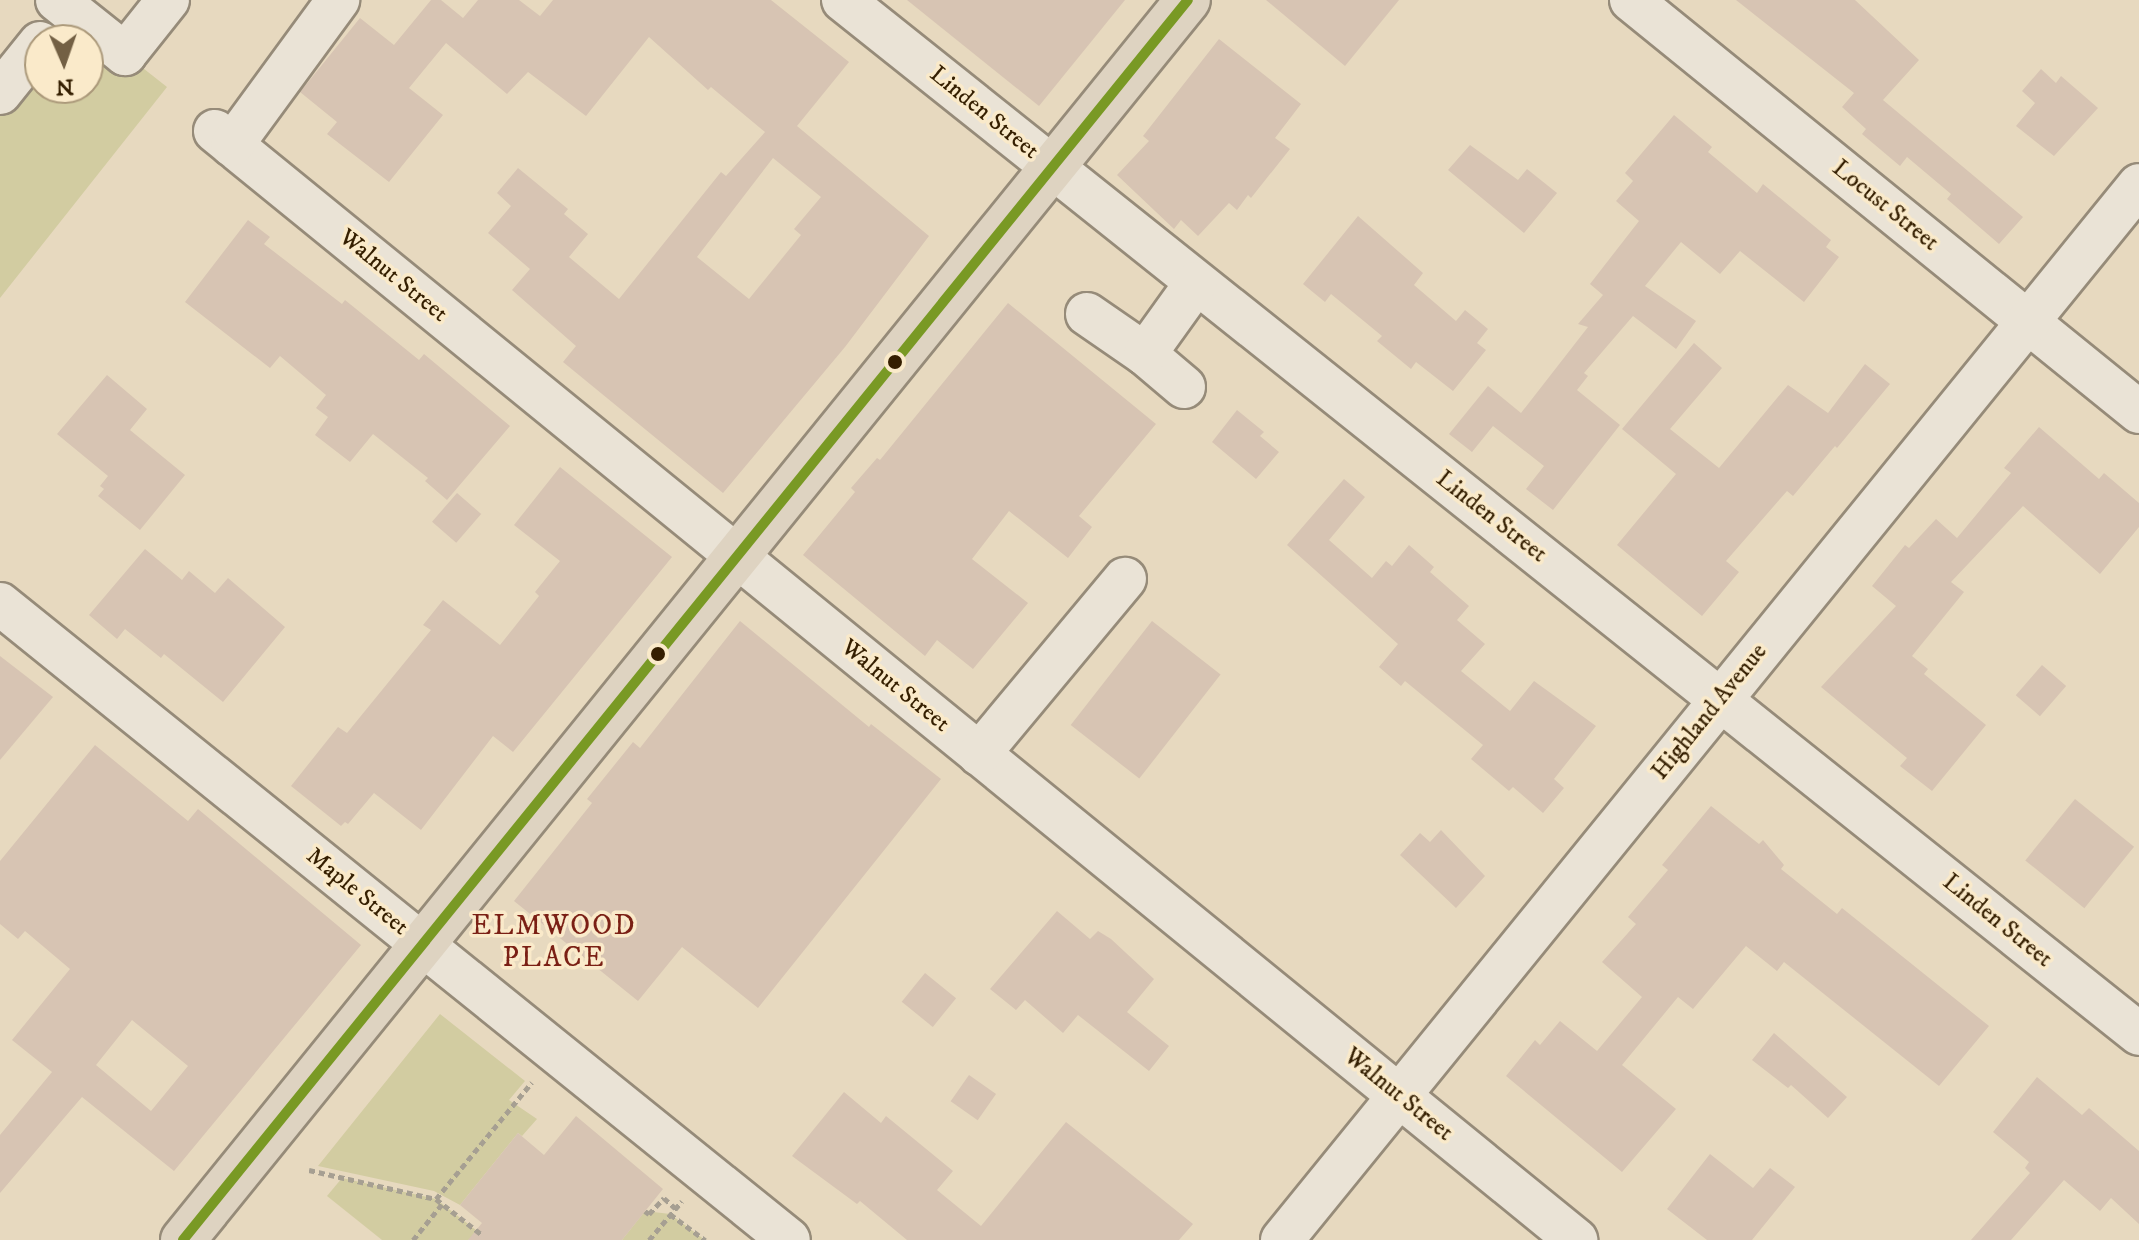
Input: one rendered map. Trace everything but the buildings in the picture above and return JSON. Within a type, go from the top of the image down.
[{"type":"main road","points":[[183,1240],[1188,0]]},
{"type":"street","points":[[0,93],[52,23],[125,54],[168,0]]},
{"type":"street","name":"Walnut Street","points":[[338,0],[224,138],[1576,1240]]},
{"type":"street","name":"Linden Street","points":[[843,0],[2139,1034]]},
{"type":"street","name":"Locust Street","points":[[1631,0],[2139,412]]},
{"type":"street","name":"Highland Avenue","points":[[1282,1240],[2139,185]]},
{"type":"street","points":[[1145,354],[1196,283]]},
{"type":"street","points":[[1087,314],[1145,354],[1184,387]]},
{"type":"street","points":[[979,754],[1125,579]]},
{"type":"street","name":"Maple Street","points":[[0,604],[789,1240]]},
{"type":"path","points":[[436,1199],[533,1081]]},
{"type":"path","points":[[309,1170],[436,1199],[481,1234]]},
{"type":"path","points":[[645,1211],[649,1214],[664,1198],[675,1208]]},
{"type":"path","points":[[649,1240],[683,1200]]},
{"type":"path","points":[[413,1240],[442,1204]]},
{"type":"path","points":[[670,1214],[705,1240]]},
{"type":"shaded area","points":[[68,9],[87,24],[56,24]]},
{"type":"shaded area","points":[[104,37],[167,87],[0,298],[0,93],[24,63],[24,104],[104,104]]},
{"type":"shaded area","points":[[440,1014],[525,1081],[509,1100],[537,1119],[522,1136],[518,1133],[460,1205],[434,1191],[318,1166]]},
{"type":"shaded area","points":[[342,1178],[436,1199],[481,1234],[468,1240],[382,1240],[327,1196]]},
{"type":"shaded area","points":[[645,1211],[670,1214],[705,1240],[622,1240]]},
{"type":"transit line","points":[[183,1240],[1188,0]]},
{"type":"district","name":"ELMWOOD PLACE","points":[[554,942]]}]
